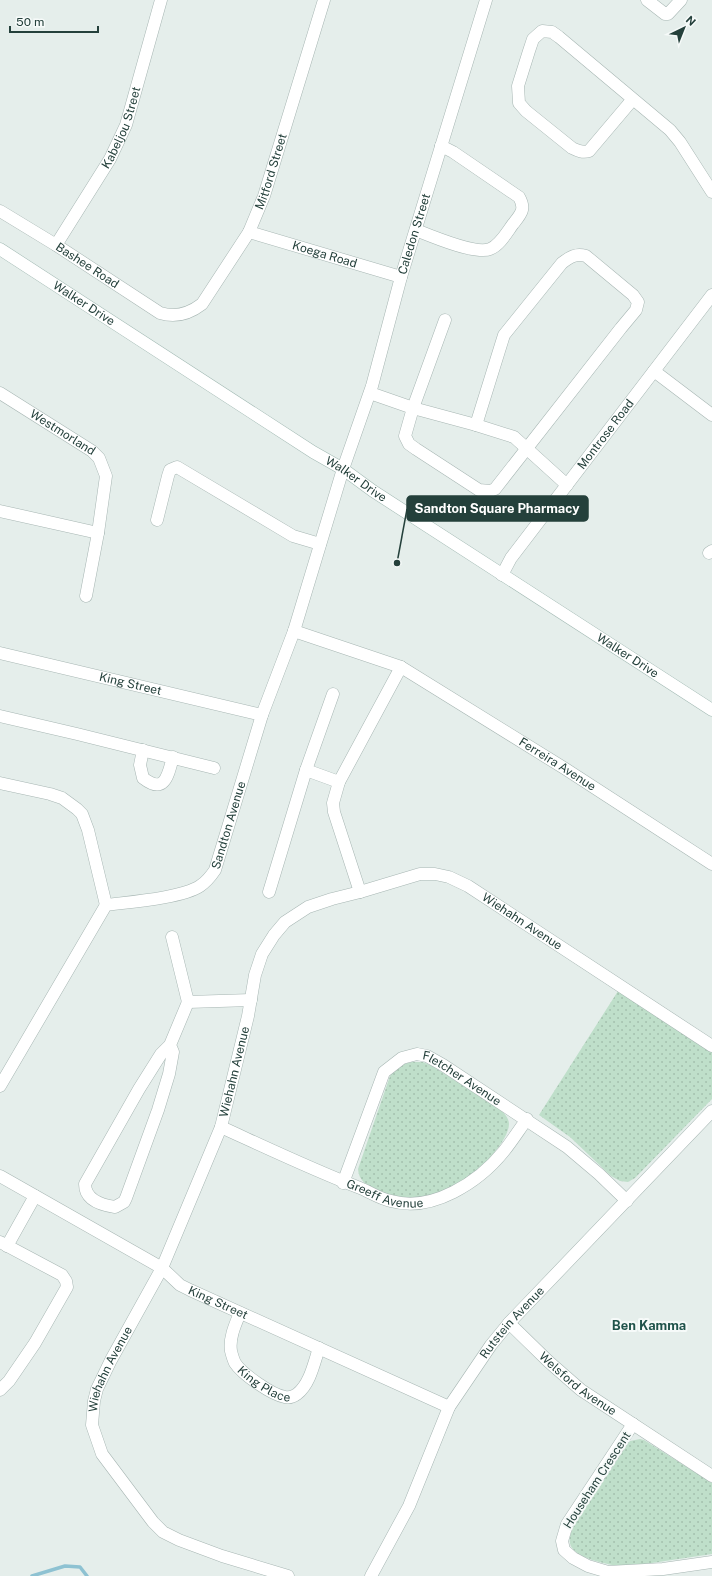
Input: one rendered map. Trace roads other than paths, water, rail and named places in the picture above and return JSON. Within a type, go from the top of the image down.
[{"type":"street","name":"Kabeljou Street","points":[[56,245],[110,159],[126,125],[161,0]]},
{"type":"street","name":"Mitford Street","points":[[175,315],[190,312],[202,304],[249,232],[264,196],[324,0]]},
{"type":"street","name":"Caledon Street","points":[[343,469],[370,393],[401,277],[486,0]]},
{"type":"street","points":[[648,0],[665,14],[668,14],[681,0]]},
{"type":"street","points":[[634,99],[589,151],[585,152],[572,148],[526,111],[519,103],[518,86],[533,39],[542,31],[552,32],[634,99],[675,136],[712,192]]},
{"type":"street","points":[[416,230],[471,249],[483,251],[497,244],[522,212],[523,204],[519,197],[453,152],[441,146]]},
{"type":"street","name":"Bashee Road","points":[[0,211],[56,245],[160,313],[168,316],[175,315]]},
{"type":"street","name":"Koega Road","points":[[249,232],[401,277]]},
{"type":"street","name":"Walker Drive","points":[[0,249],[313,452],[343,469],[373,491],[712,710]]},
{"type":"street","points":[[444,320],[413,408],[405,436],[409,444],[482,491],[490,491],[495,489],[638,306],[637,299],[586,256],[580,254],[573,256],[562,264],[504,336],[476,425]]},
{"type":"street","name":"Montrose Road","points":[[502,574],[511,558],[712,295]]},
{"type":"street","points":[[654,371],[712,415]]},
{"type":"street","name":"Westmorland","points":[[0,393],[92,451],[99,458],[106,476],[98,534],[86,596]]},
{"type":"street","points":[[370,393],[413,408],[514,437],[567,485]]},
{"type":"street","points":[[156,520],[170,470],[177,467],[293,536],[320,544]]},
{"type":"street","name":"Sandton Avenue","points":[[106,905],[170,896],[190,891],[201,886],[215,870],[262,715],[294,631],[343,469]]},
{"type":"street","points":[[0,511],[98,534]]},
{"type":"street","name":"Ferreira Avenue","points":[[294,631],[400,667],[564,768],[712,864]]},
{"type":"street","name":"King Street","points":[[0,653],[262,715]]},
{"type":"street","points":[[360,892],[334,812],[333,803],[339,782],[400,667]]},
{"type":"street","points":[[269,892],[306,770],[333,694]]},
{"type":"street","points":[[0,716],[214,768]]},
{"type":"street","points":[[143,750],[140,765],[143,778],[150,783],[157,785],[163,783],[167,779],[173,757]]},
{"type":"street","points":[[306,770],[339,782]]},
{"type":"street","points":[[0,783],[62,798],[82,814],[88,830],[106,905],[0,1086]]},
{"type":"street","name":"Wiehahn Avenue","points":[[288,1576],[254,1571],[163,1532],[153,1522],[102,1454],[92,1425],[94,1401],[97,1389],[111,1360],[162,1268],[221,1127],[251,1000],[255,975],[262,954],[274,935],[285,922],[308,907],[332,898],[360,892],[420,874],[435,874],[449,877],[468,886],[712,1046]]},
{"type":"street","points":[[170,1044],[173,1052],[169,1074],[158,1110],[126,1198],[124,1202],[115,1208],[104,1206],[93,1200],[88,1195],[85,1184],[139,1088],[161,1054],[170,1044],[188,1002],[172,937]]},
{"type":"street","points":[[188,1002],[251,1000]]},
{"type":"street","name":"Fletcher Avenue","points":[[344,1183],[384,1072],[396,1062],[408,1056],[418,1054],[427,1056],[443,1065],[567,1146],[627,1201]]},
{"type":"street","name":"Rutstein Avenue","points":[[371,1576],[409,1506],[449,1407],[491,1345],[509,1323],[627,1201],[712,1110]]},
{"type":"street","name":"Greeff Avenue","points":[[221,1127],[344,1183],[391,1201],[411,1204],[428,1202],[446,1195],[479,1176],[504,1152],[527,1119]]},
{"type":"street","name":"King Street","points":[[0,1176],[162,1268],[180,1285],[215,1303],[449,1407]]},
{"type":"street","points":[[0,1390],[9,1381],[35,1344],[67,1287],[66,1281],[62,1275],[4,1244],[35,1196]]},
{"type":"street","name":"King Place","points":[[240,1313],[231,1337],[230,1345],[232,1357],[242,1371],[268,1390],[277,1394],[290,1398],[301,1390],[309,1376],[319,1348]]},
{"type":"street","name":"Welsford Avenue","points":[[509,1323],[549,1362],[581,1390],[712,1476]]},
{"type":"street","name":"Househam Crescent","points":[[633,1424],[567,1524],[562,1541],[564,1550],[573,1558],[588,1566],[608,1572],[663,1569],[712,1562]]},
{"type":"waterway","points":[[32,1576],[65,1566],[80,1567],[87,1576]]},
{"type":"place","name":"Sandton Square Pharmacy","points":[[397,563]]},
{"type":"district","name":"Ben Kamma","points":[[649,1325]]}]
